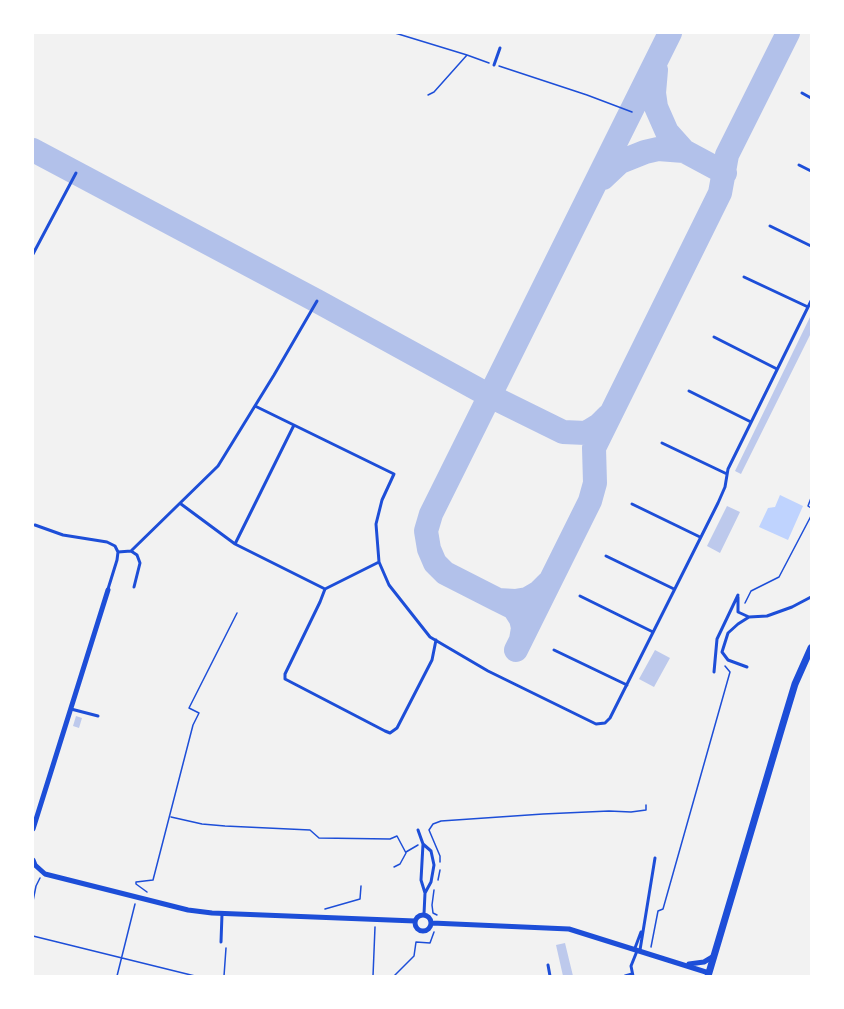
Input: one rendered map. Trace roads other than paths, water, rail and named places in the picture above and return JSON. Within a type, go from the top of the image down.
[{"type":"street","points":[[33,829],[108,590]]},
{"type":"street","points":[[432,922],[568,929],[637,949],[709,974],[795,684],[810,650]]},
{"type":"street","points":[[33,860],[43,872],[188,910],[222,914],[415,921]]},
{"type":"street","points":[[424,914],[432,922],[430,929],[423,932],[417,929],[415,921],[419,915],[424,914]]},
{"type":"street","points":[[684,965],[704,962],[714,956]]},
{"type":"lane","points":[[495,64],[500,48]]},
{"type":"lane","points":[[802,93],[811,98]]},
{"type":"lane","points":[[799,165],[811,171]]},
{"type":"lane","points":[[33,254],[76,173]]},
{"type":"lane","points":[[770,226],[811,246]]},
{"type":"lane","points":[[744,277],[808,307]]},
{"type":"lane","points":[[131,551],[182,504],[218,466],[317,301]]},
{"type":"lane","points":[[255,406],[394,474],[382,500],[376,524],[379,562],[394,592],[430,637],[488,670],[596,724],[605,723],[610,718],[627,685],[725,487],[727,474],[751,422],[811,301]]},
{"type":"lane","points":[[714,337],[778,369]]},
{"type":"lane","points":[[689,391],[751,422]]},
{"type":"lane","points":[[235,544],[294,425]]},
{"type":"lane","points":[[663,443],[727,474]]},
{"type":"lane","points":[[182,504],[235,544],[325,589]]},
{"type":"lane","points":[[632,504],[700,537]]},
{"type":"lane","points":[[35,525],[63,535],[107,542],[115,546],[118,552],[117,560],[108,590]]},
{"type":"lane","points":[[118,552],[131,551],[137,555],[140,563],[134,587]]},
{"type":"lane","points":[[606,556],[674,589]]},
{"type":"lane","points":[[379,562],[325,589],[285,674],[285,679],[390,733],[397,728],[432,660],[436,640]]},
{"type":"lane","points":[[714,672],[717,639],[738,595],[738,612],[749,617],[767,616],[811,597]]},
{"type":"lane","points":[[580,596],[653,632]]},
{"type":"lane","points":[[747,667],[728,660],[722,652],[728,633],[749,617]]},
{"type":"lane","points":[[554,650],[627,685]]},
{"type":"lane","points":[[71,708],[98,716]]},
{"type":"lane","points":[[418,830],[423,844],[421,879],[425,893],[424,914]]},
{"type":"lane","points":[[423,844],[431,851],[434,865],[431,882],[425,893]]},
{"type":"lane","points":[[625,976],[632,975],[631,966],[642,931],[655,858]]},
{"type":"lane","points":[[221,942],[222,914]]},
{"type":"lane","points":[[548,965],[550,976]]},
{"type":"water","points":[[780,495],[803,506],[788,540],[759,527],[768,508],[775,507]]}]
